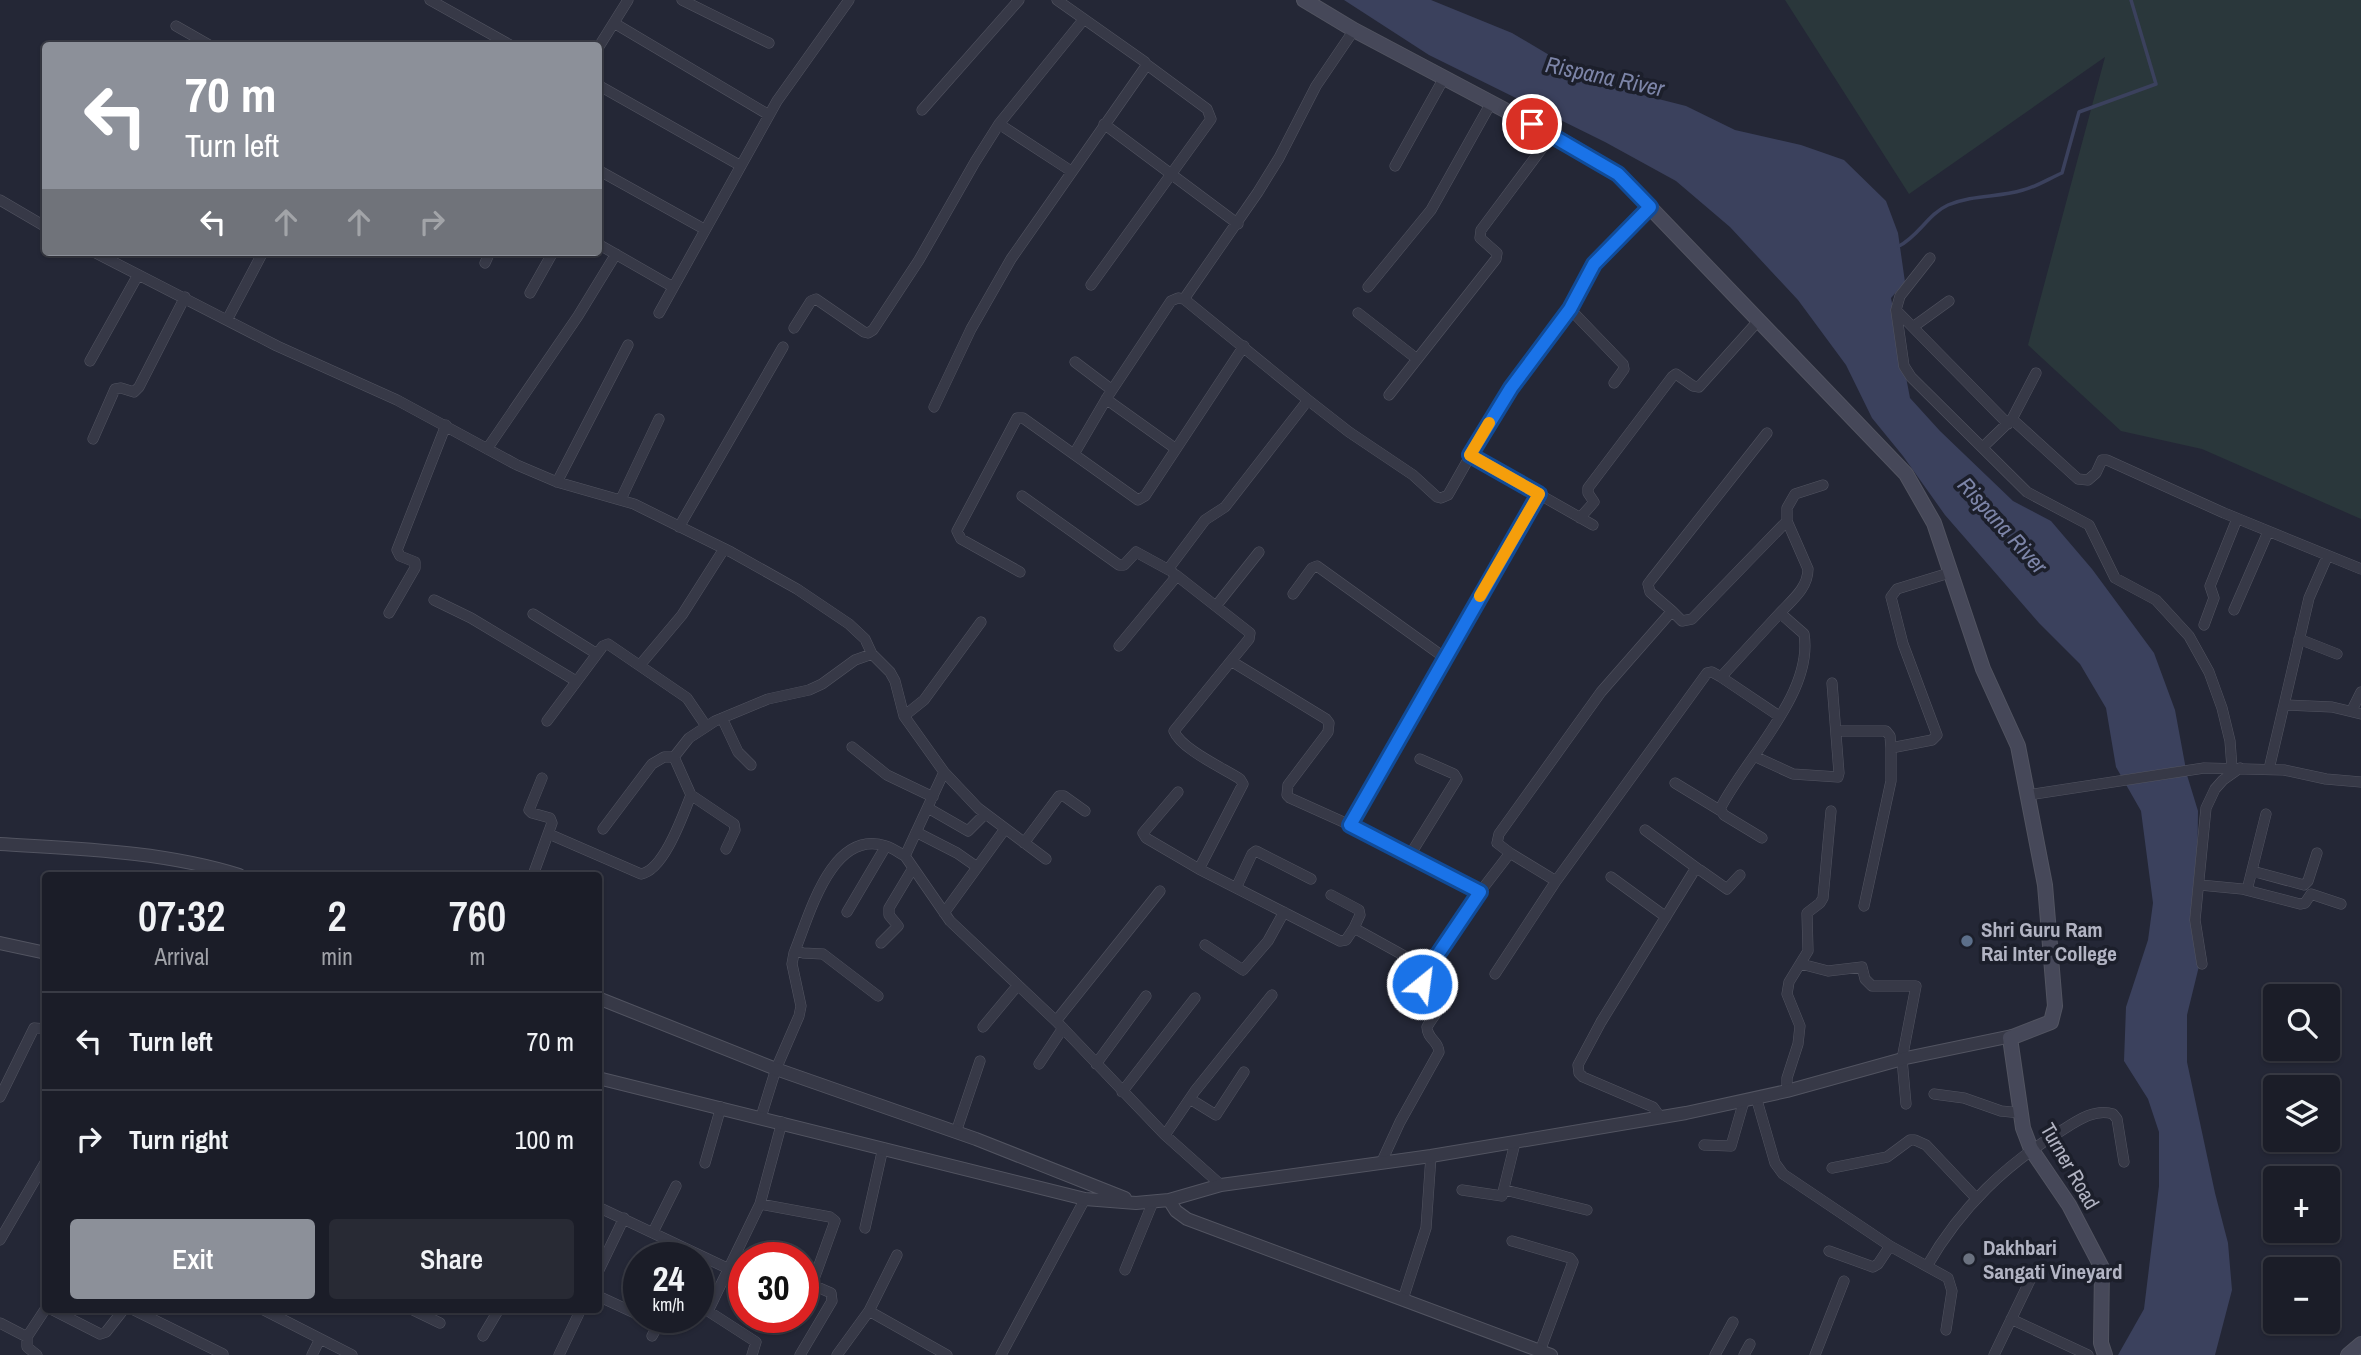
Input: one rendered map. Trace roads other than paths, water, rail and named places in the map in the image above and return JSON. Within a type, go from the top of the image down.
[{"type":"main road","points":[[1304,0],[1354,30],[1552,135],[1618,174],[1906,474],[1934,523],[1983,669],[2018,746],[2045,885],[2055,1006],[2050,1022],[2044,1027],[2012,1036]]},
{"type":"main road","name":"Turner Road","points":[[2012,1036],[2010,1038],[2023,1128],[2031,1149],[2069,1205],[2102,1268],[2101,1343],[2105,1355]]},
{"type":"street","points":[[430,0],[505,42]]},
{"type":"street","points":[[602,42],[628,0]]},
{"type":"street","points":[[681,0],[769,43]]},
{"type":"street","points":[[659,313],[769,115],[797,70],[849,0]]},
{"type":"street","points":[[922,110],[1019,0]]},
{"type":"street","points":[[1057,0],[1207,109],[1211,116],[1091,285]]},
{"type":"street","points":[[794,328],[811,301],[816,299],[864,332],[871,332],[919,260],[999,124],[1084,19]]},
{"type":"street","points":[[614,23],[769,115]]},
{"type":"street","points":[[176,26],[204,42]]},
{"type":"street","points":[[1184,299],[1238,224],[1279,158],[1316,86],[1354,30]]},
{"type":"street","points":[[934,407],[984,304],[1011,260],[1146,64]]},
{"type":"street","points":[[1395,166],[1444,78]]},
{"type":"street","points":[[602,87],[741,166]]},
{"type":"street","points":[[1368,287],[1431,210],[1491,103]]},
{"type":"street","points":[[999,124],[1071,171]]},
{"type":"street","points":[[1104,124],[1238,224]]},
{"type":"street","points":[[1389,395],[1496,259],[1497,253],[1480,239],[1481,230],[1552,135]]},
{"type":"street","points":[[602,172],[704,229]]},
{"type":"street","points":[[0,200],[42,225]]},
{"type":"street","points":[[1074,454],[1109,394],[1171,301],[1178,298],[1184,299],[1308,400],[1349,432],[1413,475],[1437,497],[1448,495],[1511,388],[1570,309],[1594,264],[1650,207]]},
{"type":"street","points":[[602,246],[673,288]]},
{"type":"street","points":[[486,449],[578,316],[616,254]]},
{"type":"street","points":[[102,256],[227,320],[446,425],[486,449],[557,482],[621,499],[724,549],[797,589],[849,624],[865,639],[872,654],[895,681],[904,716],[944,772],[985,814],[1046,859]]},
{"type":"street","points":[[227,320],[261,256]]},
{"type":"street","points":[[485,263],[488,256]]},
{"type":"street","points":[[530,293],[551,256]]},
{"type":"street","points":[[1930,258],[1900,296],[1896,310],[1906,371],[2019,485],[2036,499],[2089,525],[2115,578],[2156,600],[2189,636],[2209,672],[2222,708],[2236,768]]},
{"type":"street","points":[[90,361],[138,275]]},
{"type":"street","points":[[93,439],[115,389],[134,392],[139,387],[185,297]]},
{"type":"street","points":[[1913,327],[1949,301]]},
{"type":"street","points":[[1570,309],[1623,364],[1623,372],[1614,383]]},
{"type":"street","points":[[1896,310],[2010,421],[2078,479],[2088,480],[2093,477],[2102,460],[2107,460],[2237,519],[2361,569]]},
{"type":"street","points":[[1358,313],[1417,359]]},
{"type":"street","points":[[1580,518],[1594,502],[1588,488],[1672,377],[1676,374],[1699,387],[1759,320]]},
{"type":"street","points":[[557,482],[628,345]]},
{"type":"street","points":[[1020,572],[961,539],[957,527],[1017,418],[1023,418],[1138,500],[1144,496],[1244,346]]},
{"type":"street","points":[[679,527],[783,347]]},
{"type":"street","points":[[1075,362],[1176,449]]},
{"type":"street","points":[[1983,447],[2010,421],[2036,373]]},
{"type":"street","points":[[1119,646],[1205,520],[1225,507],[1308,400]]},
{"type":"street","points":[[621,499],[659,419]]},
{"type":"street","points":[[389,613],[415,568],[415,562],[400,556],[397,550],[446,425]]},
{"type":"street","points":[[1767,433],[1648,584],[1650,592],[1682,621],[1692,619],[1787,520]]},
{"type":"street","points":[[1470,455],[1593,525]]},
{"type":"street","points":[[1721,677],[1803,588],[1808,569],[1787,520],[1787,508],[1795,494],[1823,485]]},
{"type":"street","points":[[1350,825],[1539,494]]},
{"type":"street","points":[[1022,496],[1119,565],[1124,565],[1136,552],[1172,572],[1250,633],[1249,639],[1174,730],[1185,744],[1240,779],[1243,784],[1199,869]]},
{"type":"street","points":[[2204,625],[2214,598],[2210,586],[2237,519]]},
{"type":"street","points":[[2234,610],[2268,532]]},
{"type":"street","points":[[640,665],[682,615],[724,549]]},
{"type":"street","points":[[1216,606],[1259,552]]},
{"type":"street","points":[[2269,769],[2309,598],[2327,556]]},
{"type":"street","points":[[1293,594],[1312,568],[1317,566],[1445,658]]},
{"type":"street","points":[[1891,748],[1932,740],[1937,735],[1903,643],[1892,592],[1949,572]]},
{"type":"street","points":[[435,600],[471,618],[576,681]]},
{"type":"street","points":[[1556,881],[1497,843],[1499,834],[1601,692],[1672,611]]},
{"type":"street","points":[[1721,811],[1721,806],[1779,716],[1803,668],[1805,640],[1800,629],[1780,613]]},
{"type":"street","points":[[533,614],[597,654]]},
{"type":"street","points":[[904,716],[924,699],[981,622]]},
{"type":"street","points":[[2299,639],[2337,654]]},
{"type":"street","points":[[547,721],[597,654],[608,644],[687,698],[706,726]]},
{"type":"street","points":[[674,757],[689,738],[706,726],[768,699],[809,690],[855,660],[872,654]]},
{"type":"street","points":[[1231,661],[1329,723],[1328,732],[1288,786],[1287,795],[1294,801],[1350,825],[1480,892]]},
{"type":"street","points":[[1495,974],[1556,881],[1707,673],[1712,672],[1721,677],[1779,716]]},
{"type":"street","points":[[1755,756],[1793,774],[1838,777],[1832,683]]},
{"type":"street","points":[[2284,705],[2356,712],[2361,692]]},
{"type":"street","points":[[722,718],[738,752],[751,765]]},
{"type":"street","points":[[1836,731],[1886,731],[1890,736],[1891,781],[1864,906]]},
{"type":"street","points":[[852,747],[887,775],[933,797]]},
{"type":"street","points":[[603,829],[652,764],[663,757],[674,757]]},
{"type":"street","points":[[674,757],[691,795],[734,824],[735,830],[726,849]]},
{"type":"street","points":[[1410,855],[1457,779],[1420,759]]},
{"type":"street","points":[[2202,964],[2195,920],[2206,808],[2215,789],[2236,768]]},
{"type":"street","points":[[2028,795],[2187,769],[2269,769],[2361,782]]},
{"type":"street","points":[[905,856],[944,772]]},
{"type":"street","points":[[534,872],[552,819],[529,810],[542,778]]},
{"type":"street","points":[[1675,783],[1762,838]]},
{"type":"street","points":[[1178,792],[1145,831],[1144,836],[1199,869],[1340,941],[1346,940],[1360,915],[1359,910],[1331,895]]},
{"type":"street","points":[[549,834],[641,874],[648,873],[669,845],[691,795]]},
{"type":"street","points":[[1024,843],[1059,796],[1064,796],[1085,811]]},
{"type":"street","points":[[928,808],[968,831],[985,814]]},
{"type":"street","points":[[1787,1091],[1787,1078],[1798,1044],[1800,1026],[1787,993],[1789,982],[1808,951],[1808,913],[1820,903],[1825,891],[1831,811]]},
{"type":"street","points":[[2247,890],[2266,814]]},
{"type":"street","points":[[944,913],[1005,830]]},
{"type":"street","points":[[1645,830],[1727,889],[1740,875]]},
{"type":"street","points":[[916,832],[957,853],[977,867]]},
{"type":"street","points":[[0,844],[126,853],[229,872]]},
{"type":"street","points":[[761,1117],[776,1069],[799,1016],[801,1006],[792,964],[827,874],[837,860],[860,846],[886,846],[905,856],[944,913],[1059,1025],[1165,1135],[1222,1185]]},
{"type":"street","points":[[847,912],[886,846]]},
{"type":"street","points":[[1236,888],[1256,851],[1311,879]]},
{"type":"street","points":[[1382,1161],[1400,1122],[1439,1052],[1427,1027],[1440,1007],[1441,999],[1422,984],[1428,969],[1510,853]]},
{"type":"street","points":[[2252,871],[2304,885],[2308,881],[2317,853]]},
{"type":"street","points":[[881,943],[898,926],[889,915],[889,908],[913,868]]},
{"type":"street","points":[[1661,1118],[1653,1107],[1583,1077],[1577,1069],[1601,1022],[1698,869]]},
{"type":"street","points":[[1611,877],[1666,918]]},
{"type":"street","points":[[2200,885],[2247,890],[2300,904],[2305,903],[2311,894],[2341,904]]},
{"type":"street","points":[[1039,1064],[1059,1025],[1160,891]]},
{"type":"street","points":[[1205,945],[1243,970],[1268,941],[1284,912]]},
{"type":"street","points":[[1354,928],[1428,969]]},
{"type":"street","points":[[0,943],[42,952]]},
{"type":"street","points":[[796,950],[823,954],[878,996]]},
{"type":"street","points":[[1801,964],[1828,971],[1862,967],[1865,979],[1872,986],[1916,986],[1902,1059],[1906,1104]]},
{"type":"street","points":[[983,1027],[1018,985]]},
{"type":"street","points":[[1165,1135],[1272,995]]},
{"type":"street","points":[[1096,1064],[1146,996]]},
{"type":"street","points":[[1122,1092],[1195,998]]},
{"type":"street","points":[[602,1001],[776,1069],[1094,1184],[1136,1203]]},
{"type":"street","points":[[0,1097],[32,1031],[37,1027],[42,1028]]},
{"type":"street","points":[[602,1079],[1085,1199],[1136,1203],[1169,1200],[1222,1185],[1431,1156],[1661,1118],[1787,1091],[1902,1059],[2012,1036]]},
{"type":"street","points":[[956,1132],[979,1061]]},
{"type":"street","points":[[1190,1099],[1216,1115],[1244,1072]]},
{"type":"street","points":[[1934,1094],[1964,1098],[2001,1111],[2021,1113]]},
{"type":"street","points":[[1704,1145],[1731,1146],[1750,1099]]},
{"type":"street","points":[[1750,1099],[1775,1163],[1783,1174],[1890,1245],[1942,1273],[1951,1283],[1952,1303],[1946,1330]]},
{"type":"street","points":[[705,1163],[721,1107]]},
{"type":"street","points":[[1927,1266],[1952,1226],[1976,1198],[2031,1149],[2073,1124],[2092,1114],[2113,1114],[2117,1119],[2124,1162]]},
{"type":"street","points":[[742,1242],[760,1204],[782,1122]]},
{"type":"street","points":[[1832,1168],[1887,1157],[1910,1140],[1915,1140],[1926,1145],[1976,1198]]},
{"type":"street","points":[[1462,1190],[1500,1197],[1505,1190],[1515,1143]]},
{"type":"street","points":[[865,1228],[883,1148]]},
{"type":"street","points":[[1402,1299],[1426,1228],[1431,1156]]},
{"type":"street","points":[[0,1240],[42,1168]]},
{"type":"street","points":[[653,1232],[676,1186]]},
{"type":"street","points":[[1505,1190],[1587,1210]]},
{"type":"street","points":[[1001,1355],[1085,1199]]},
{"type":"street","points":[[1169,1200],[1176,1211],[1187,1219],[1546,1353],[1573,1262],[1570,1258],[1512,1241]]},
{"type":"street","points":[[1125,1270],[1153,1202]]},
{"type":"street","points":[[760,1204],[830,1217],[835,1221],[814,1279],[816,1286],[831,1293],[832,1301],[800,1355]]},
{"type":"street","points":[[602,1209],[670,1242]]},
{"type":"street","points":[[602,1264],[624,1218]]},
{"type":"street","points":[[1829,1251],[1873,1267],[1878,1265],[1890,1245]]},
{"type":"street","points":[[837,1355],[869,1311],[897,1255]]},
{"type":"street","points":[[728,1271],[708,1311],[728,1324]]},
{"type":"street","points":[[1994,1355],[2034,1272]]},
{"type":"street","points":[[1815,1355],[1844,1281]]},
{"type":"street","points":[[602,1298],[623,1308]]},
{"type":"street","points":[[869,1311],[947,1355]]},
{"type":"street","points":[[37,1355],[27,1347],[27,1337],[45,1313]]},
{"type":"street","points":[[56,1313],[103,1334],[121,1313]]},
{"type":"street","points":[[140,1313],[223,1354]]},
{"type":"street","points":[[270,1313],[352,1355]]},
{"type":"street","points":[[419,1313],[440,1323]]},
{"type":"street","points":[[483,1336],[497,1313]]},
{"type":"street","points":[[559,1355],[579,1313]]},
{"type":"street","points":[[2011,1319],[2088,1355]]},
{"type":"street","points":[[1715,1355],[1733,1322]]},
{"type":"street","points":[[0,1323],[27,1337]]},
{"type":"street","points":[[742,1333],[756,1342],[752,1355]]},
{"type":"street","points":[[312,1355],[320,1339]]},
{"type":"street","points":[[1744,1355],[1750,1344]]},
{"type":"water","name":"Rispana River","points":[[1344,0],[1431,0],[1512,33],[1571,68],[1635,93],[1686,106],[1735,130],[1801,145],[1844,160],[1886,201],[1898,233],[1905,282],[1891,298],[1910,398],[1940,431],[2013,501],[2051,521],[2092,569],[2154,653],[2175,710],[2187,775],[2198,811],[2197,885],[2191,911],[2200,962],[2187,1015],[2187,1062],[2228,1243],[2232,1290],[2215,1355],[2118,1355],[2144,1309],[2159,1186],[2159,1132],[2148,1099],[2124,1061],[2126,1007],[2148,940],[2153,903],[2141,811],[2116,767],[2106,708],[2080,664],[2039,623],[1945,515],[1872,418],[1846,365],[1798,300],[1730,227],[1676,181],[1605,142],[1429,55]]},
{"type":"waterway","points":[[1899,246],[1948,205],[1967,199],[2023,190],[2062,173],[2079,112],[2156,84],[2131,0]]},
{"type":"place","name":"Shri Guru Ram Rai Inter College","points":[[1967,941]]},
{"type":"place","name":"Dakhbari Sangati Vineyard","points":[[1969,1259]]}]
